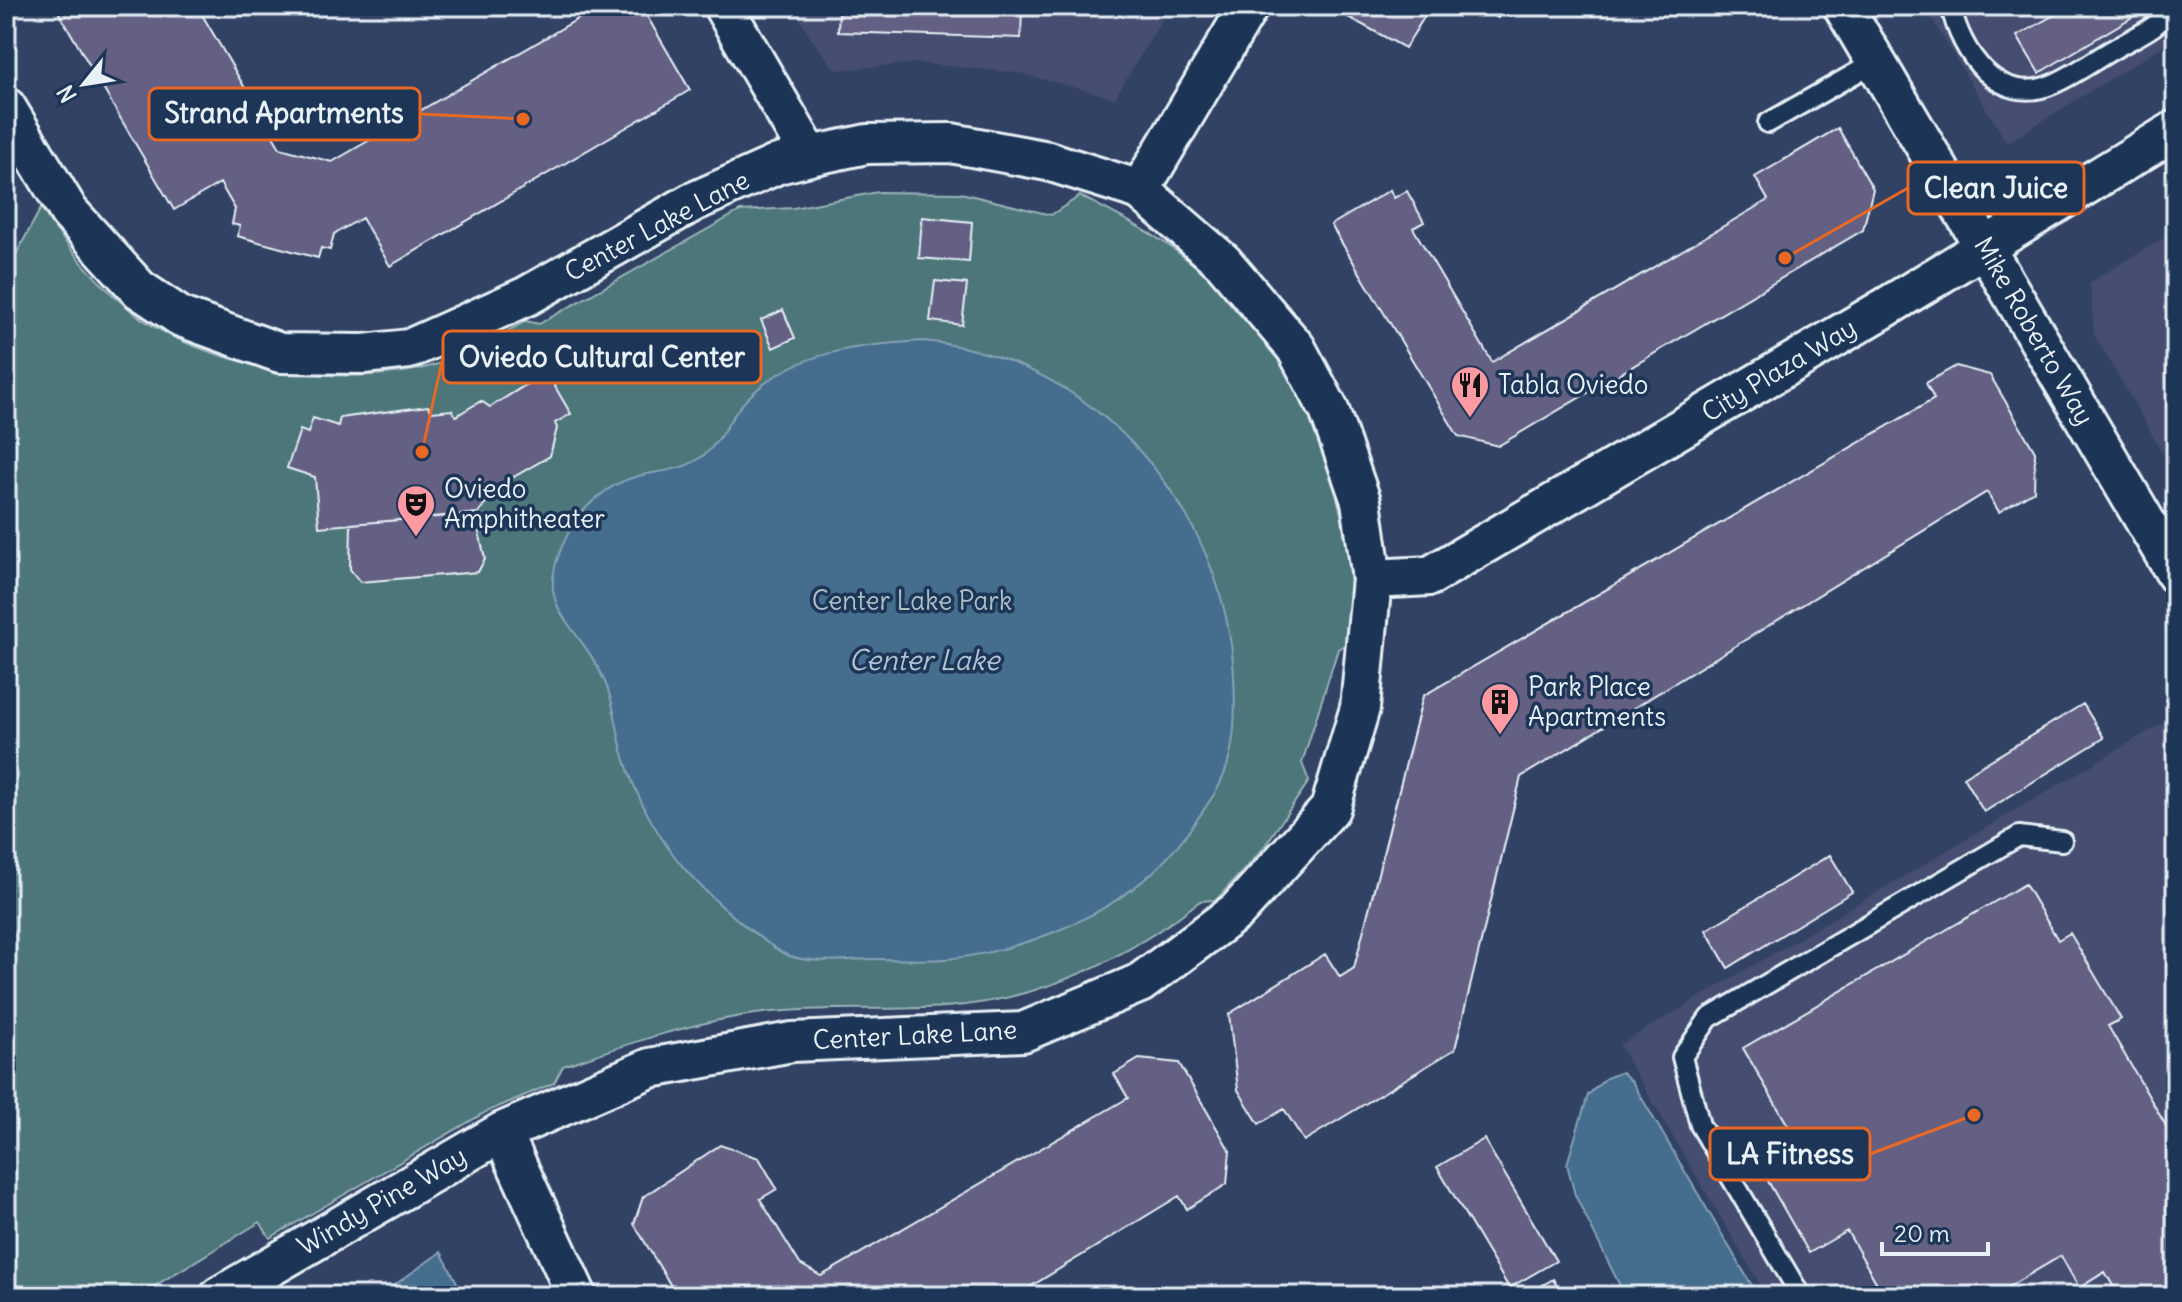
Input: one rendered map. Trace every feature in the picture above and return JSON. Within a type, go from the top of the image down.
[{"type":"street","points":[[723,6],[810,156]]},
{"type":"street","points":[[1140,190],[1249,6]]},
{"type":"street","name":"Mike Roberto Way","points":[[1843,6],[2176,574]]},
{"type":"street","name":"Center Lake Lane","points":[[6,107],[69,212],[139,289],[181,317],[280,353],[364,354],[409,349],[527,296],[693,202],[778,164],[867,144],[951,143],[1048,161],[1140,190],[1223,262],[1296,348],[1329,410],[1361,501],[1372,579],[1360,708],[1330,809],[1237,911],[1140,983],[1023,1032],[792,1042],[650,1068],[502,1132]]},
{"type":"street","name":"City Plaza Way","points":[[1372,579],[1430,576],[2176,130]]},
{"type":"street","points":[[502,1132],[577,1296]]},
{"type":"street","name":"Windy Pine Way","points":[[220,1296],[502,1132]]},
{"type":"lane","points":[[1951,6],[1963,44],[1983,71],[2004,86],[2027,90],[2052,85],[2154,25],[2172,6]]},
{"type":"lane","points":[[1768,123],[1875,62]]},
{"type":"lane","points":[[1801,1296],[1700,1125],[1682,1057],[1709,1018],[2019,836],[2062,841]]},
{"type":"shaded area","points":[[792,6],[1170,6],[1115,98],[1019,73],[919,63],[836,70],[810,37]]},
{"type":"shaded area","points":[[1924,6],[2176,6],[2176,38],[2007,143]]},
{"type":"shaded area","points":[[2176,231],[2176,476],[2094,334],[2090,282]]},
{"type":"shaded area","points":[[2176,715],[2176,1296],[1767,1296],[1619,1045]]},
{"type":"green space","name":"Center Lake Park","points":[[878,192],[961,193],[1051,215],[1080,196],[1155,236],[1211,279],[1250,321],[1283,367],[1310,418],[1330,471],[1343,526],[1351,583],[1352,641],[1338,649],[1302,763],[1309,781],[1262,850],[1216,900],[1200,901],[1112,959],[1048,986],[980,1003],[763,1013],[662,1034],[563,1066],[554,1083],[486,1112],[270,1238],[260,1222],[138,1296],[6,1296],[6,253],[14,258],[41,208],[92,274],[129,309],[159,329],[235,360],[277,369],[363,376],[438,364],[526,321],[539,324],[740,211],[793,208]]},
{"type":"water","name":"Center Lake","points":[[923,341],[985,353],[1042,376],[1094,409],[1139,451],[1177,500],[1206,554],[1225,613],[1235,691],[1231,751],[1215,793],[1171,854],[1132,890],[1083,919],[1029,941],[946,959],[828,961],[793,957],[759,937],[710,895],[679,862],[658,832],[627,767],[605,682],[594,660],[560,612],[554,597],[553,579],[558,557],[570,530],[598,497],[625,480],[679,468],[703,456],[746,400],[784,371],[806,361],[851,349]]},
{"type":"water","points":[[1622,1072],[1633,1083],[1758,1296],[1625,1296],[1575,1195],[1567,1164],[1588,1095],[1606,1078]]},
{"type":"water","points":[[441,1252],[464,1296],[379,1296]]},
{"type":"building","points":[[55,6],[197,6],[280,148],[332,162],[600,6],[641,6],[690,90],[390,266],[362,218],[334,234],[330,250],[321,248],[318,258],[237,236],[240,226],[232,224],[235,209],[220,183],[174,210]]},
{"type":"building","points":[[839,6],[1022,6],[1021,38],[838,32]]},
{"type":"building","points":[[1328,6],[1431,6],[1405,48]]},
{"type":"building","points":[[1476,6],[1505,6],[1498,18]]},
{"type":"building","points":[[2070,6],[2149,7],[2039,73],[2017,36]]},
{"type":"building","points":[[1838,128],[1873,189],[1863,230],[1498,446],[1458,436],[1331,225],[1390,190],[1394,198],[1407,191],[1424,222],[1413,228],[1492,362],[1768,200],[1755,177]]},
{"type":"building","points":[[922,217],[972,222],[969,262],[919,258]]},
{"type":"building","points":[[935,281],[967,284],[962,325],[930,321]]},
{"type":"building","points":[[783,310],[795,338],[773,348],[761,320]]},
{"type":"building","name":"Park Place Apartments","points":[[1956,366],[1990,375],[2035,452],[2034,491],[1999,512],[1987,492],[1521,777],[1455,1049],[1304,1141],[1284,1109],[1259,1124],[1238,1090],[1229,1014],[1325,954],[1340,977],[1354,968],[1423,696],[1934,399],[1926,383]]},
{"type":"building","points":[[542,375],[551,380],[571,414],[555,423],[557,428],[550,456],[498,486],[478,513],[319,527],[315,477],[287,468],[300,430],[308,433],[313,418],[338,426],[340,418],[428,406],[432,412],[452,410],[456,416],[481,401],[490,407]]},
{"type":"building","name":"Oviedo Amphitheater","points":[[475,514],[485,559],[478,572],[360,582],[350,569],[351,524]]},
{"type":"building","points":[[2083,704],[2104,738],[1984,812],[1963,777]]},
{"type":"building","points":[[1830,855],[1852,892],[1728,968],[1706,930]]},
{"type":"building","points":[[2025,884],[2058,940],[2070,933],[2121,1019],[2108,1026],[2176,1143],[2176,1296],[2119,1296],[2105,1272],[2079,1288],[2061,1256],[1993,1296],[1884,1296],[1847,1231],[1809,1253],[1768,1181],[1807,1158],[1743,1048]]},
{"type":"building","points":[[1139,1059],[1179,1063],[1230,1151],[1227,1184],[1187,1209],[1179,1196],[1015,1296],[677,1296],[634,1224],[643,1197],[720,1145],[759,1158],[777,1189],[760,1199],[800,1264],[821,1276],[1128,1098],[1114,1074]]},
{"type":"building","points":[[1484,1139],[1556,1261],[1509,1288],[1437,1167]]},
{"type":"building","points":[[1553,1279],[1563,1296],[1524,1296]]},
{"type":"place","name":"Strand Apartments","points":[[523,119]]},
{"type":"place","name":"Clean Juice","points":[[1785,258]]},
{"type":"place","name":"Tabla Oviedo","points":[[1470,419]]},
{"type":"place","name":"Oviedo Cultural Center","points":[[422,452]]},
{"type":"place","name":"Oviedo Amphitheater","points":[[416,538]]},
{"type":"place","name":"Park Place Apartments","points":[[1500,736]]},
{"type":"place","name":"LA Fitness","points":[[1974,1115]]}]
